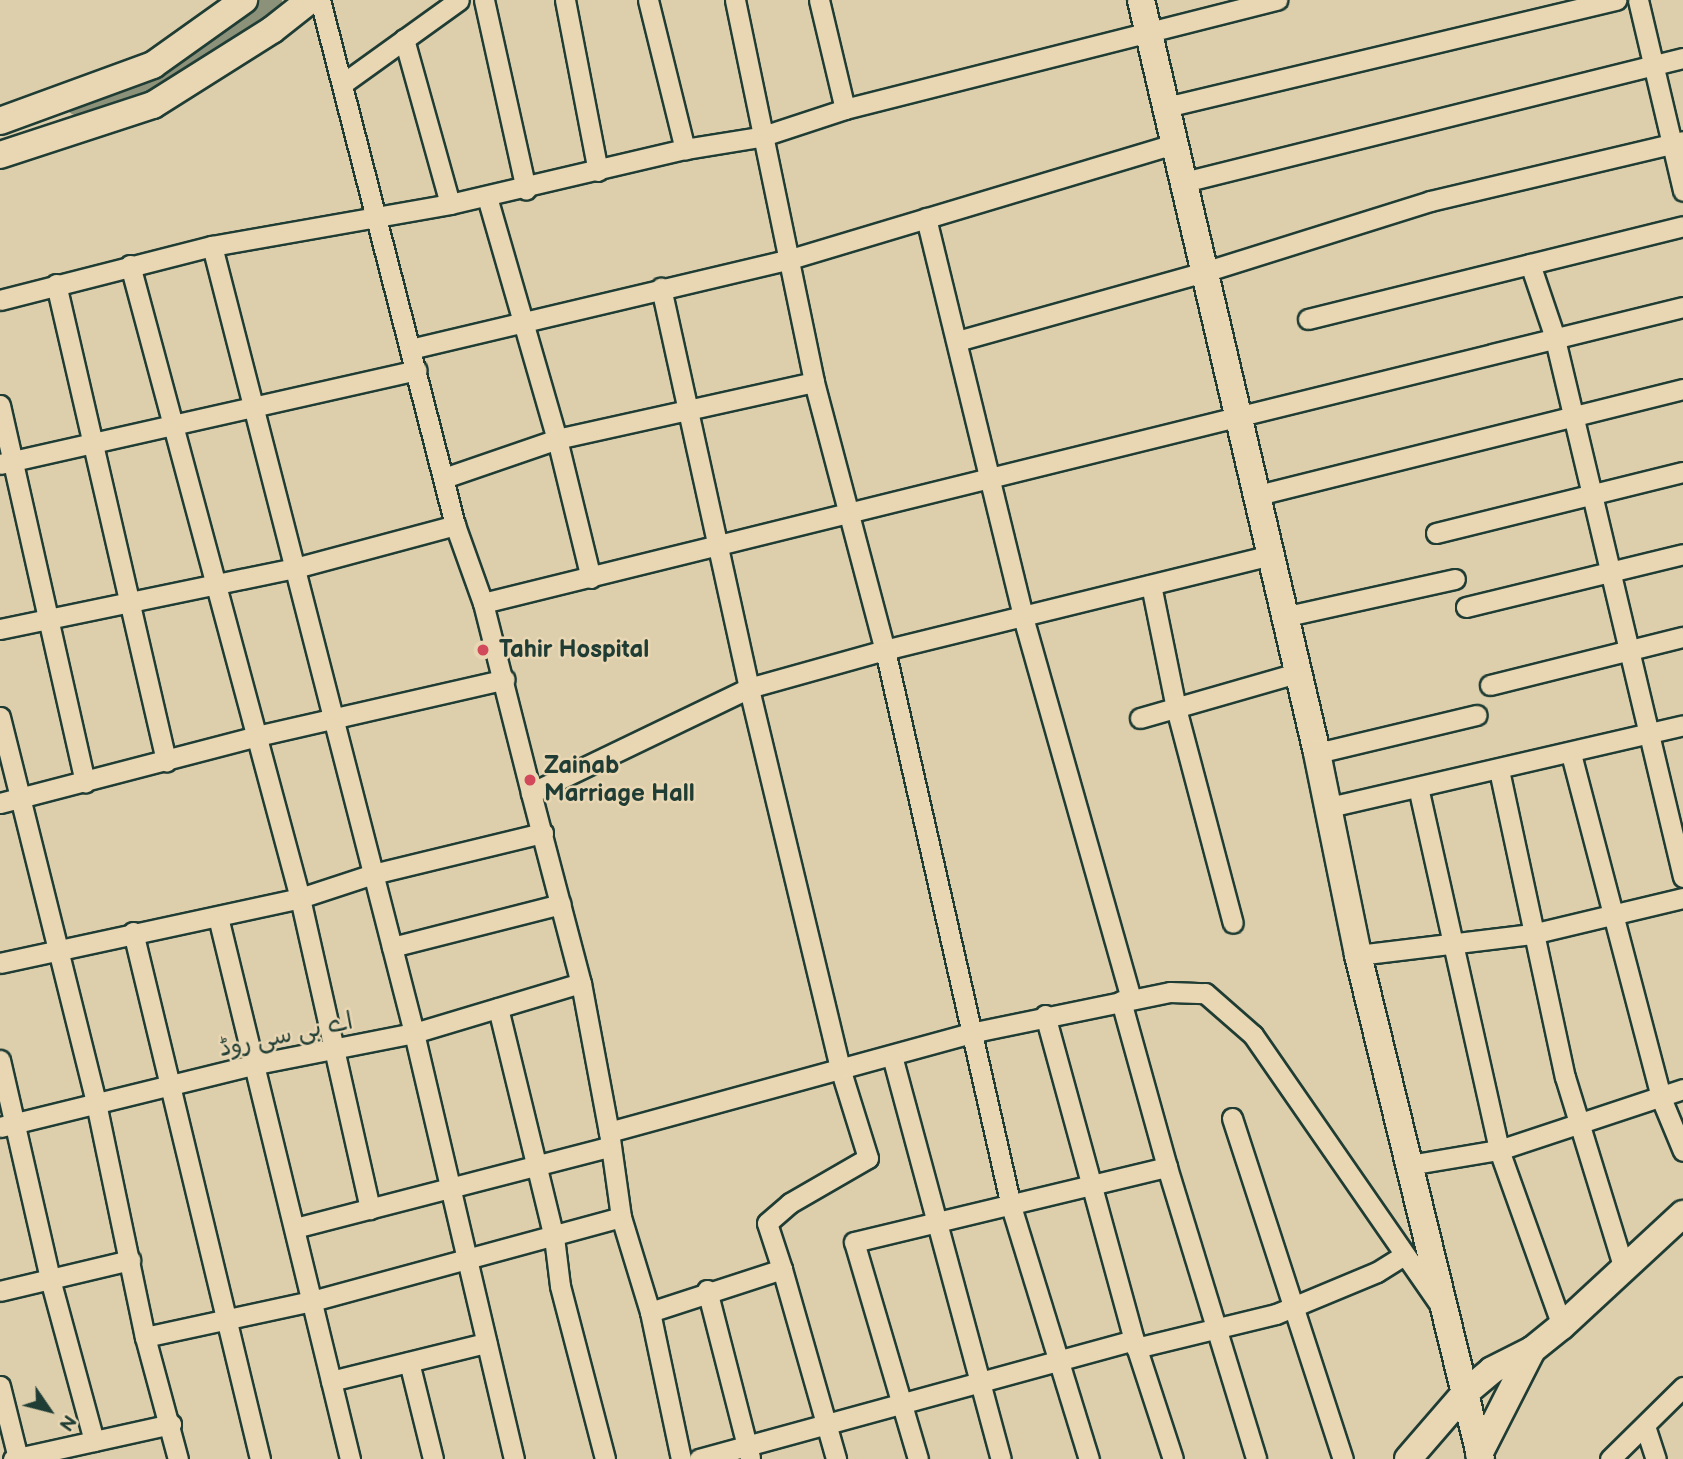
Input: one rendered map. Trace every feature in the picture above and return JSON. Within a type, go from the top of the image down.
[{"type":"street","points":[[0,121],[152,65],[244,0]]},
{"type":"street","points":[[0,155],[153,105],[272,30],[310,0]]},
{"type":"street","points":[[320,0],[345,82],[455,525],[483,603],[505,679],[531,793],[581,983],[610,1139],[621,1217],[650,1312],[681,1459]]},
{"type":"street","points":[[345,82],[459,0]]},
{"type":"street","points":[[484,0],[526,189]]},
{"type":"street","points":[[565,0],[598,171]]},
{"type":"street","points":[[648,0],[685,149]]},
{"type":"street","points":[[735,0],[760,137],[814,382],[885,650],[975,1032],[971,1043],[1011,1206],[1056,1360],[1089,1459]]},
{"type":"street","points":[[819,0],[845,110]]},
{"type":"street","points":[[1142,0],[1166,107],[1177,143],[1238,419],[1258,495],[1283,617],[1317,753],[1358,955],[1480,1456]]},
{"type":"street","points":[[0,300],[212,246],[376,214],[487,197],[685,149],[760,137],[845,110],[1149,30],[1277,0]]},
{"type":"street","points":[[1166,107],[1616,0]]},
{"type":"street","points":[[1638,0],[1651,65],[1678,142],[1683,191]]},
{"type":"street","points":[[404,39],[450,204]]},
{"type":"street","points":[[1184,182],[1683,58]]},
{"type":"street","points":[[957,341],[1204,272],[1430,201],[1678,142]]},
{"type":"street","points":[[410,349],[787,260],[1177,143]]},
{"type":"street","points":[[487,197],[557,439],[591,578]]},
{"type":"street","points":[[926,218],[1023,617],[1126,1000],[1167,1167],[1256,1459]]},
{"type":"street","points":[[1308,319],[1683,226]]},
{"type":"street","points":[[212,246],[331,720],[414,1034],[514,1459]]},
{"type":"street","points":[[1530,264],[1554,335],[1592,493],[1607,572],[1683,877]]},
{"type":"street","points":[[130,265],[214,586],[300,898],[370,1209]]},
{"type":"street","points":[[56,284],[166,762]]},
{"type":"street","points":[[661,288],[690,410],[749,688],[840,1068],[868,1158],[790,1203],[767,1223],[836,1459]]},
{"type":"street","points":[[483,603],[1238,419],[1554,335],[1683,307]]},
{"type":"street","points":[[7,463],[173,426],[251,404],[417,370]]},
{"type":"street","points":[[444,478],[557,439],[814,382]]},
{"type":"street","points":[[1258,495],[1683,389]]},
{"type":"street","points":[[0,405],[7,463],[50,617],[85,783]]},
{"type":"street","points":[[1436,533],[1683,472]]},
{"type":"street","points":[[0,629],[295,568],[455,525]]},
{"type":"street","points":[[1466,607],[1683,554]]},
{"type":"street","points":[[531,793],[749,688],[885,650],[1271,555]]},
{"type":"street","points":[[1283,617],[1455,579]]},
{"type":"street","points":[[1152,585],[1176,708],[1233,923]]},
{"type":"street","points":[[1490,685],[1683,637]]},
{"type":"street","points":[[1140,718],[1297,673]]},
{"type":"street","points":[[10,801],[257,736],[505,679]]},
{"type":"street","points":[[1317,753],[1478,715]]},
{"type":"street","points":[[0,717],[10,801],[57,950],[96,1103],[145,1337],[171,1424],[178,1459]]},
{"type":"street","points":[[1329,807],[1571,754],[1683,724]]},
{"type":"street","points":[[1571,754],[1661,1098],[1683,1151]]},
{"type":"street","points":[[1499,770],[1532,934],[1578,1124],[1624,1269]]},
{"type":"street","points":[[1418,787],[1499,1150],[1562,1326]]},
{"type":"street","points":[[0,963],[133,932],[218,917],[300,898],[373,874],[543,832]]},
{"type":"street","points":[[1358,955],[1452,946],[1532,934],[1683,898]]},
{"type":"street","points":[[392,947],[561,904]]},
{"type":"street","points":[[218,917],[256,1064],[350,1459]]},
{"type":"street","points":[[133,932],[224,1321],[260,1459]]},
{"type":"street","name":"اے بی سی روڈ","points":[[8,1125],[256,1064],[414,1034],[581,983]]},
{"type":"street","points":[[295,1228],[537,1165],[610,1139],[840,1068],[975,1032],[1045,1015],[1170,992],[1205,993],[1253,1035],[1448,1316]]},
{"type":"street","points":[[498,1007],[554,1237],[560,1286],[605,1459]]},
{"type":"street","points":[[1045,1015],[1089,1185],[1135,1344],[1173,1459]]},
{"type":"street","points":[[892,1056],[939,1221],[1001,1459]]},
{"type":"street","points":[[0,1060],[8,1125],[94,1441]]},
{"type":"street","points":[[1409,1165],[1499,1150],[1683,1090]]},
{"type":"street","points":[[1232,1118],[1343,1459]]},
{"type":"street","points":[[918,1459],[854,1242],[1167,1167]]},
{"type":"street","points":[[1408,1459],[1465,1393],[1492,1370],[1532,1350],[1562,1326],[1683,1214]]},
{"type":"street","points":[[145,1337],[312,1301],[621,1217]]},
{"type":"street","points":[[699,1459],[749,1453],[826,1424],[982,1383],[1056,1360],[1216,1328],[1294,1307],[1377,1272],[1405,1255]]},
{"type":"street","points":[[0,1291],[130,1260]]},
{"type":"street","points":[[650,1312],[707,1290],[782,1269]]},
{"type":"street","points":[[707,1290],[749,1453]]},
{"type":"street","points":[[331,1381],[486,1343]]},
{"type":"street","points":[[1480,1456],[1532,1350]]},
{"type":"street","points":[[409,1362],[433,1459]]},
{"type":"street","points":[[0,1386],[15,1459],[171,1424]]},
{"type":"street","points":[[1610,1459],[1683,1387]]},
{"type":"street","points":[[1645,1426],[1656,1459]]},
{"type":"waterway","points":[[76,106],[150,82],[273,0]]},
{"type":"place","name":"Tahir Hospital","points":[[483,650]]},
{"type":"place","name":"Zainab Marriage Hall","points":[[530,780]]}]
